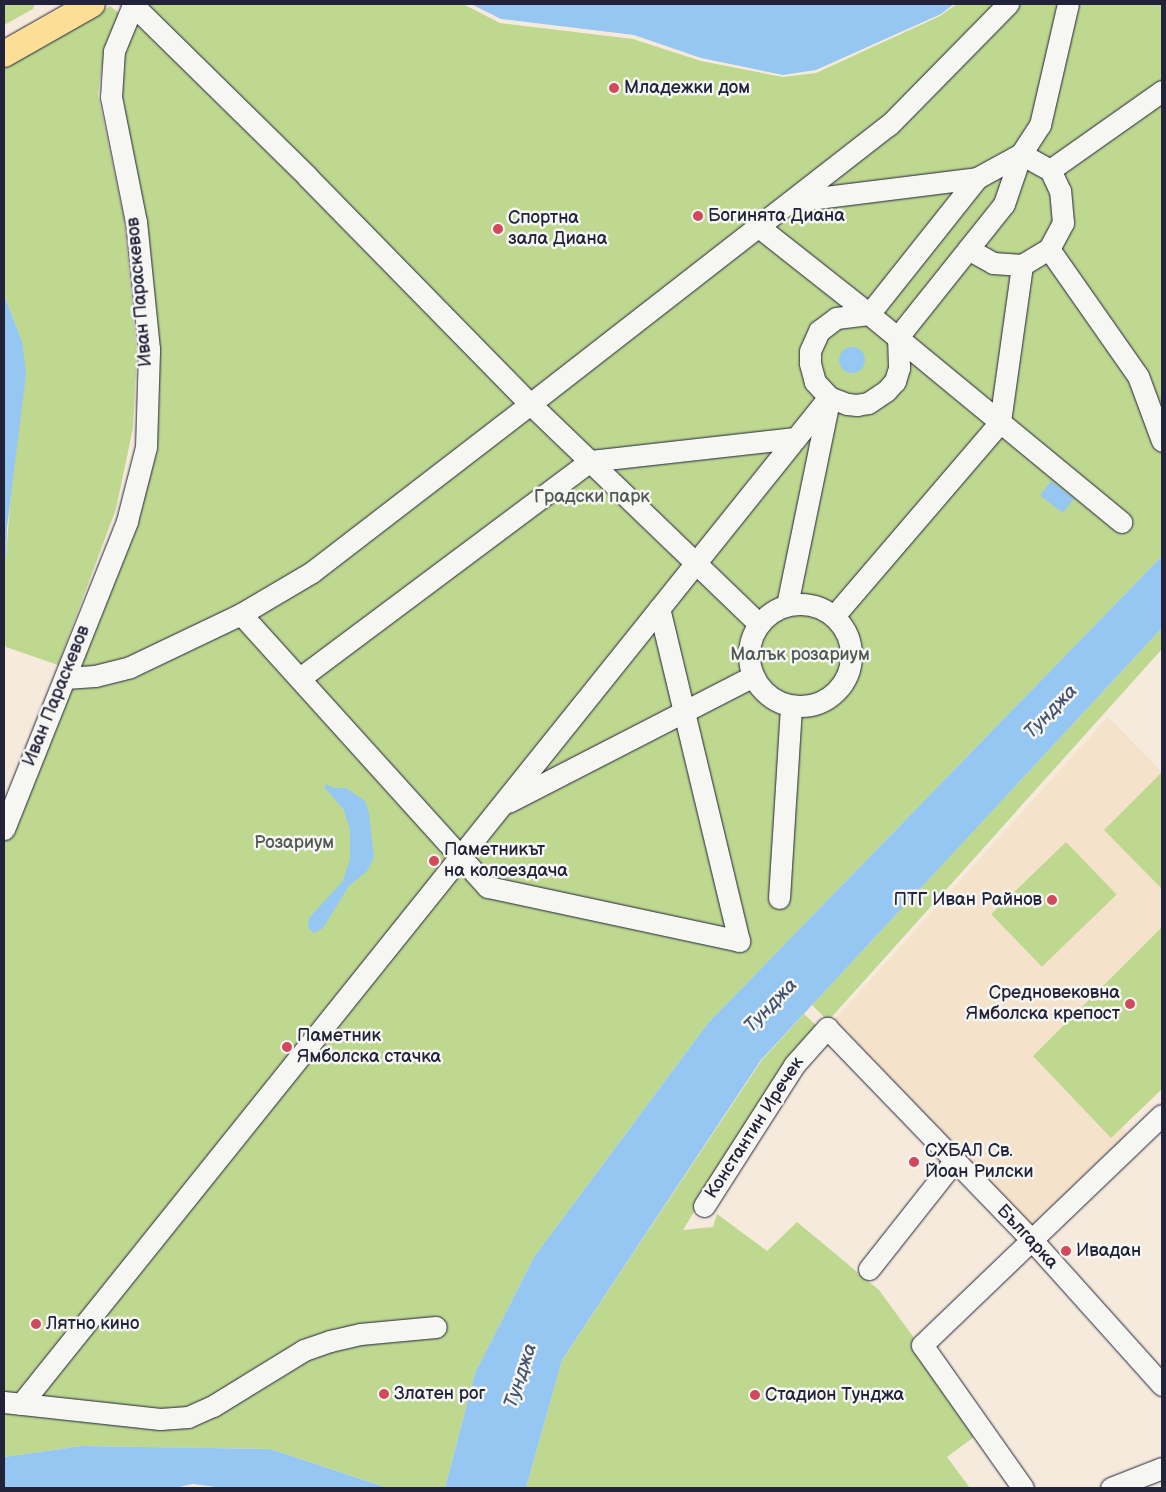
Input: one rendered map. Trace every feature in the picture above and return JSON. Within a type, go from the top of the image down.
[{"type":"main road","points":[[4,37],[60,4]]},
{"type":"main road","points":[[4,54],[92,4]]},
{"type":"street","points":[[65,678],[95,676],[130,667],[241,614],[312,572],[889,126],[1008,4]]},
{"type":"street","points":[[977,178],[869,314],[836,318],[826,324],[814,340],[810,351],[812,373],[818,386],[829,397],[847,404],[857,405],[868,403],[886,391],[895,381],[899,368],[898,337],[1004,204],[1021,154],[1040,125],[1068,4]]},
{"type":"street","points":[[133,5],[307,176],[530,404],[759,624]]},
{"type":"street","name":"Иван Параскевов","points":[[4,829],[127,521],[146,447],[149,350],[136,222],[111,97],[114,51],[133,5]]},
{"type":"street","points":[[1050,170],[1162,90]]},
{"type":"street","points":[[793,201],[977,178],[1021,154]]},
{"type":"street","points":[[968,249],[993,264],[1022,265],[1049,249],[1063,223],[1060,191],[1050,170],[1021,154]]},
{"type":"street","points":[[759,227],[898,337],[1121,522]]},
{"type":"street","points":[[1049,249],[1138,376],[1162,441]]},
{"type":"street","points":[[834,616],[1000,422],[1022,265]]},
{"type":"street","points":[[12,1403],[501,806],[829,397]]},
{"type":"street","points":[[787,605],[829,397]]},
{"type":"street","points":[[300,678],[590,461],[796,438]]},
{"type":"street","points":[[803,604],[820,607],[834,616],[844,629],[851,644],[851,661],[846,677],[837,691],[823,701],[808,706],[791,706],[775,700],[762,690],[753,676],[749,658],[751,640],[759,624],[772,612],[787,605],[803,604]]},
{"type":"street","points":[[241,614],[488,887],[739,941],[659,608]]},
{"type":"street","points":[[501,806],[753,676]]},
{"type":"street","points":[[779,898],[791,706]]},
{"type":"street","name":"Българка","points":[[827,1028],[1032,1240],[1162,1384]]},
{"type":"street","name":"Константин Иречек","points":[[704,1206],[794,1065],[827,1028]]},
{"type":"street","points":[[1023,1488],[922,1345],[1162,1116]]},
{"type":"street","points":[[869,1269],[955,1160]]},
{"type":"street","points":[[12,1403],[160,1419],[188,1417],[213,1406],[304,1350],[330,1340],[360,1334],[436,1327]]},
{"type":"street","points":[[1111,1488],[1162,1468]]},
{"type":"shaded area","name":"ПТГ Иван Райнов","points":[[1108,717],[1162,772],[1162,1089],[1122,1127],[1135,1141],[1032,1240],[827,1028]]},
{"type":"green space","points":[[4,4],[35,4],[33,9],[4,25]]},
{"type":"green space","name":"Градски парк","points":[[136,4],[463,4],[500,23],[633,39],[701,61],[783,77],[816,73],[940,16],[957,4],[1162,4],[1162,556],[708,1023],[534,1257],[475,1373],[445,1488],[388,1488],[270,1449],[82,1446],[4,1457],[4,829],[127,521],[149,349],[111,97]]},
{"type":"green space","points":[[110,6],[119,13],[104,53],[98,94],[124,219],[137,354],[133,428],[116,509],[58,665],[6,647],[4,641],[4,560],[6,557],[22,341],[4,295],[4,67]]},
{"type":"green space","points":[[1162,628],[1162,649],[828,1021],[812,1005]]},
{"type":"green space","points":[[1162,772],[1162,889],[1104,830]]},
{"type":"green space","points":[[1066,842],[1117,895],[1042,967],[991,914]]},
{"type":"green space","points":[[1162,927],[1162,1089],[1111,1138],[1033,1056]]},
{"type":"green space","name":"Стадион Тунджа","points":[[804,1014],[819,1028],[777,1073],[683,1230],[713,1227],[717,1214],[767,1251],[797,1222],[879,1290],[982,1431],[947,1457],[970,1488],[526,1488],[562,1360],[762,1060]]},
{"type":"water","points":[[471,4],[954,4],[941,14],[816,70],[783,75],[701,58],[634,35],[501,19]]},
{"type":"water","points":[[4,295],[22,341],[26,374],[7,528],[6,557],[4,560]]},
{"type":"water","points":[[852,347],[861,351],[865,360],[861,369],[852,373],[843,369],[839,360],[843,351]]},
{"type":"water","points":[[1051,481],[1074,499],[1063,513],[1040,495]]},
{"type":"water","name":"Тунджа","points":[[1162,556],[1162,628],[761,1060],[562,1360],[526,1488],[445,1488],[475,1373],[534,1257],[708,1023]]},
{"type":"water","points":[[325,784],[334,788],[346,788],[365,801],[369,813],[374,858],[367,871],[349,886],[323,928],[314,933],[308,928],[309,918],[343,881],[350,859],[350,830],[344,810],[325,788]]},
{"type":"water","points":[[82,1446],[270,1449],[388,1488],[224,1488],[193,1484],[174,1488],[4,1488],[4,1457]]},
{"type":"place","name":"Младежки дом","points":[[614,88]]},
{"type":"place","name":"Богинята Диана","points":[[698,216]]},
{"type":"place","name":"Спортна зала Диана","points":[[498,229]]},
{"type":"place","name":"Паметникът на колоездача","points":[[434,861]]},
{"type":"place","name":"ПТГ Иван Райнов","points":[[1052,900]]},
{"type":"place","name":"Средновековна Ямболска крепост","points":[[1130,1004]]},
{"type":"place","name":"Паметник Ямболска стачка","points":[[287,1047]]},
{"type":"place","name":"СХБАЛ Св. Йоан Рилски","points":[[914,1162]]},
{"type":"place","name":"Ивадан","points":[[1066,1251]]},
{"type":"place","name":"Лятно кино","points":[[36,1324]]},
{"type":"place","name":"Златен рог","points":[[384,1394]]},
{"type":"place","name":"Стадион Тунджа","points":[[755,1395]]},
{"type":"park label","name":"Малък розариум","points":[[800,655]]},
{"type":"park label","name":"Розариум","points":[[294,843]]}]
